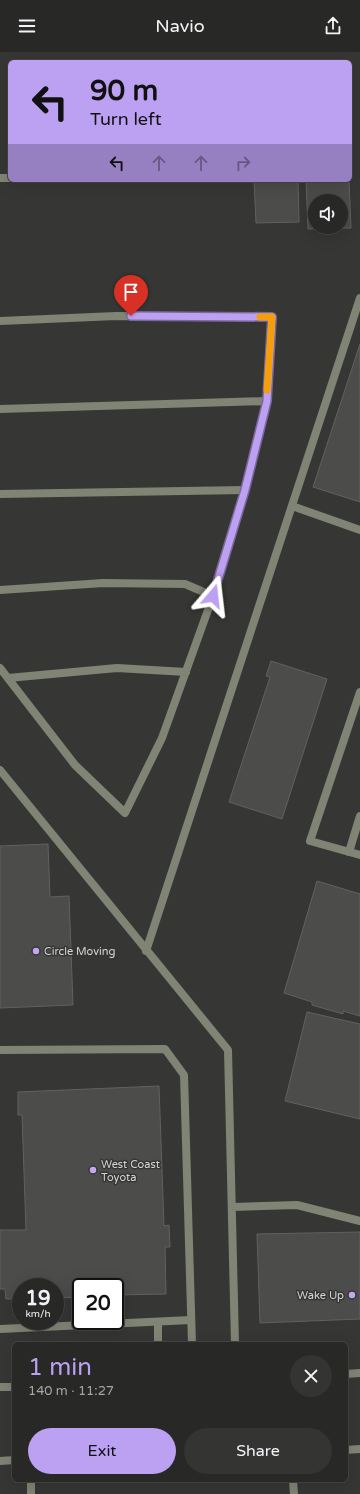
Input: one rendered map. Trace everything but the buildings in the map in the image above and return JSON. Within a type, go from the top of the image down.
[{"type":"street","points":[[146,951],[360,298]]},
{"type":"street","points":[[0,320],[116,316],[272,317],[267,401],[245,490],[213,596],[162,738],[125,813],[75,765],[0,668]]},
{"type":"street","points":[[0,409],[267,401]]},
{"type":"street","points":[[0,494],[245,490]]},
{"type":"street","points":[[292,506],[360,530]]},
{"type":"street","points":[[0,590],[103,583],[185,584],[213,596]]},
{"type":"street","points":[[8,678],[117,668],[186,672]]},
{"type":"street","points":[[360,692],[310,841],[360,855]]},
{"type":"street","points":[[1,773],[228,1050],[235,1342]]},
{"type":"street","points":[[349,852],[360,816]]},
{"type":"street","points":[[0,1050],[165,1049],[184,1075],[192,1342]]},
{"type":"street","points":[[232,1207],[297,1205],[360,1220]]},
{"type":"street","points":[[0,1329],[191,1320]]},
{"type":"street","points":[[158,1322],[158,1342]]},
{"type":"street","points":[[348,1374],[360,1373]]},
{"type":"street","points":[[0,1387],[12,1387]]},
{"type":"street","points":[[348,1450],[360,1449]]},
{"type":"street","points":[[0,1461],[12,1460]]},
{"type":"street","points":[[31,1482],[31,1494]]},
{"type":"street","points":[[293,1482],[294,1494]]},
{"type":"slow traffic","points":[[260,317],[272,317],[267,390]]},
{"type":"place","name":"Circle Moving","points":[[36,951]]},
{"type":"place","name":"West Coast Toyota","points":[[93,1170]]},
{"type":"place","name":"Wake Up","points":[[352,1295]]},
{"type":"route","points":[[131,316],[272,317],[267,401],[245,490],[213,596]]}]
